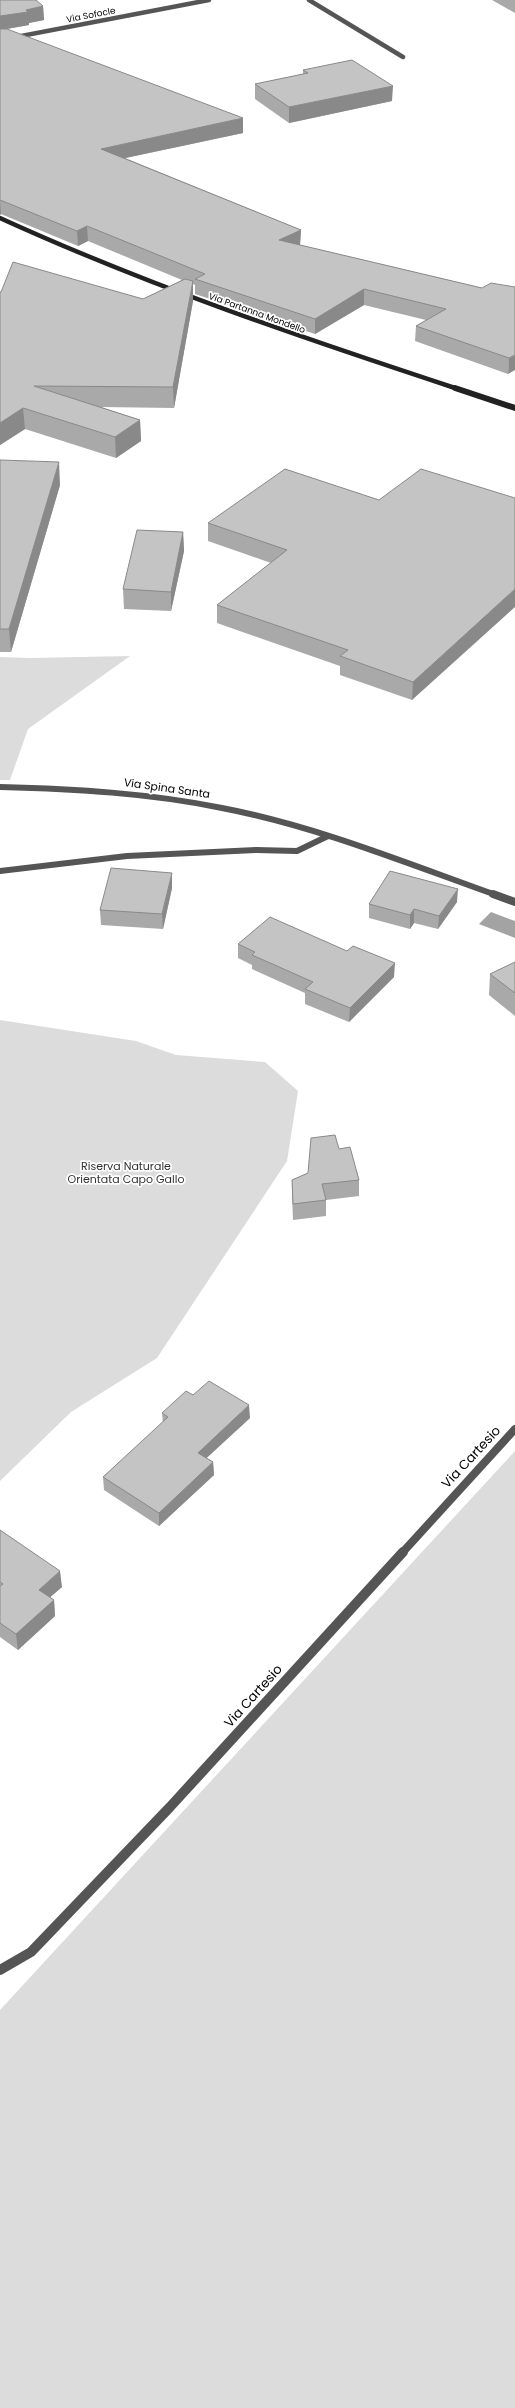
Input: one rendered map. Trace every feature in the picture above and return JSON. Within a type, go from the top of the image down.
[{"type":"main road","name":"Via Partanna Mondello","points":[[0,218],[141,279],[296,336],[515,408]]},
{"type":"street","name":"Via Sofocle","points":[[0,40],[206,0]]},
{"type":"street","points":[[309,0],[403,57]]},
{"type":"street","name":"Via Spina Santa","points":[[0,787],[132,793],[181,800],[282,822],[328,836],[515,902]]},
{"type":"street","points":[[0,871],[127,856],[256,850],[297,851],[328,836]]},
{"type":"street","name":"Via Cartesio","points":[[0,1970],[31,1952],[165,1812],[515,1429]]},
{"type":"green space","points":[[130,656],[28,729],[10,780],[0,780],[0,657],[30,658]]},
{"type":"green space","name":"Riserva Naturale Orientata Capo Gallo","points":[[0,1020],[136,1041],[176,1055],[265,1062],[298,1091],[287,1161],[157,1358],[71,1412],[0,1481]]},
{"type":"green space","points":[[515,1451],[515,2408],[0,2408],[0,2010]]},
{"type":"shaded area","points":[[491,912],[515,921],[515,938],[479,924]]},
{"type":"building","points":[[0,0],[36,0],[43,6],[26,10],[28,12],[0,16]]},
{"type":"building","points":[[0,29],[7,29],[243,118],[101,149],[301,230],[279,240],[482,288],[491,283],[515,287],[515,355],[509,358],[416,326],[446,309],[364,289],[315,319],[195,279],[205,274],[87,226],[77,231],[0,200]]},
{"type":"building","points":[[352,60],[393,86],[289,107],[255,84],[308,73],[303,70]]},
{"type":"building","points":[[13,262],[143,299],[185,279],[193,281],[173,387],[34,386],[140,420],[115,437],[23,408],[0,423],[0,292]]},
{"type":"building","points":[[0,460],[59,462],[9,629],[0,629]]},
{"type":"building","points":[[285,469],[379,500],[421,469],[515,498],[515,589],[413,682],[340,656],[348,650],[217,605],[287,550],[208,523]]},
{"type":"building","points":[[137,530],[183,532],[171,592],[123,589]]},
{"type":"building","points":[[111,868],[172,873],[162,914],[100,910]]},
{"type":"building","points":[[390,871],[458,889],[439,916],[414,909],[410,915],[369,904]]},
{"type":"building","points":[[270,917],[347,951],[353,946],[395,963],[350,1008],[305,989],[313,982],[252,955],[255,952],[238,944]]},
{"type":"building","points":[[515,962],[515,993],[490,974]]},
{"type":"building","points":[[335,1135],[339,1149],[350,1147],[359,1180],[322,1184],[326,1200],[293,1204],[292,1180],[308,1173],[311,1138]]},
{"type":"building","points":[[209,1381],[249,1405],[198,1453],[213,1462],[159,1513],[103,1477],[168,1417],[162,1413],[186,1391],[193,1395]]},
{"type":"building","points":[[0,1530],[60,1571],[39,1590],[54,1600],[16,1634],[0,1623],[0,1586],[3,1584],[0,1582]]}]
